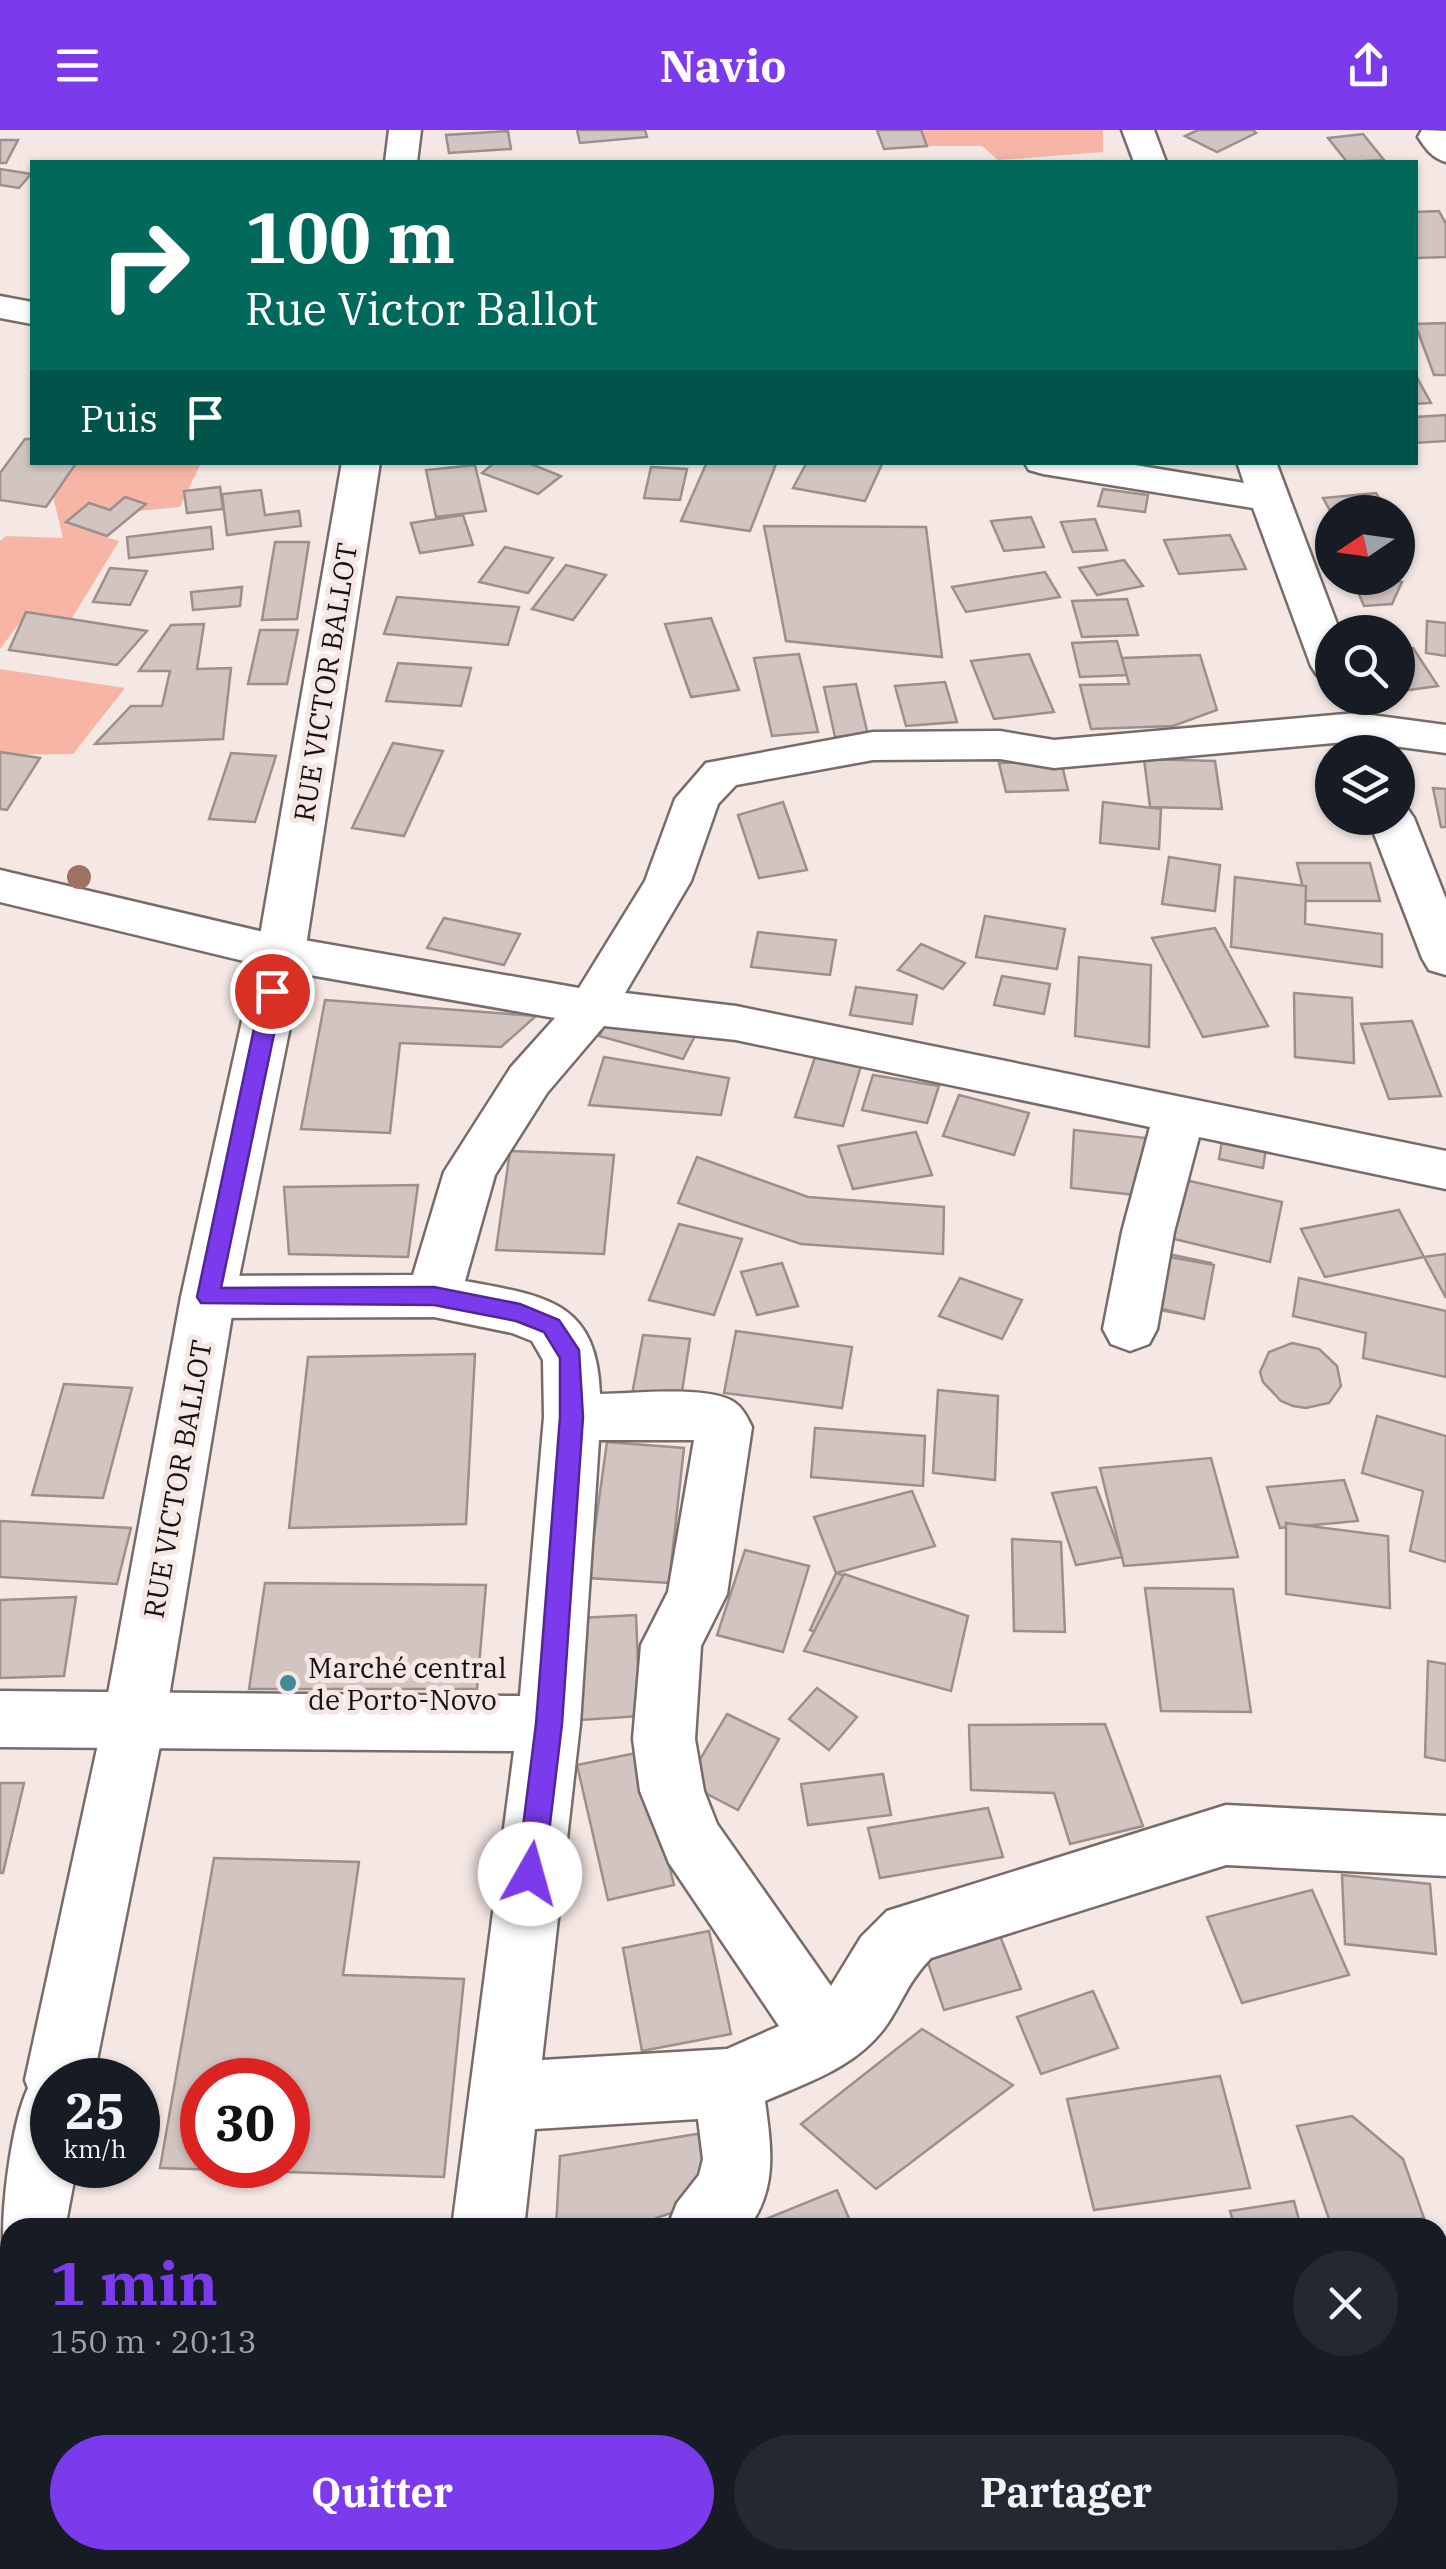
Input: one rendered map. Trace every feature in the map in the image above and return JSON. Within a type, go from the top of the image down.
[{"type":"street","points":[[401,160],[405,130]]},
{"type":"street","points":[[1138,130],[1149,160]]},
{"type":"street","points":[[0,308],[30,312]]},
{"type":"street","name":"RUE VICTOR BALLOT","points":[[65,2058],[134,1721],[208,1297],[280,953],[361,465]]},
{"type":"street","points":[[1080,465],[1263,480],[1315,620]]},
{"type":"street","points":[[434,1296],[470,1172],[529,1080],[592,1007],[668,881],[698,800],[722,773],[873,746],[1000,745],[1054,754],[1355,726],[1446,739]]},
{"type":"street","points":[[1398,835],[1446,958]]},
{"type":"street","points":[[0,886],[280,953],[592,1007],[736,1023],[1446,1170]]},
{"type":"street","points":[[1130,1329],[1148,1232],[1179,1115]]},
{"type":"street","points":[[208,1297],[434,1296],[520,1313],[552,1326],[571,1357],[572,1417],[549,1724],[489,2218]]},
{"type":"street","points":[[572,1417],[712,1417],[724,1427],[696,1594],[671,1645],[664,1739],[672,1791],[692,1842],[828,2040]]},
{"type":"street","points":[[0,1719],[549,1724]]},
{"type":"street","points":[[502,2097],[728,2083],[828,2040],[864,2000],[884,1960],[910,1933],[1226,1834],[1446,1846]]},
{"type":"street","points":[[710,2218],[731,2192],[738,2158],[728,2083]]},
{"type":"street","points":[[31,2218],[37,2188]]},
{"type":"shaded area","points":[[921,130],[1103,130],[1103,152],[998,160],[982,146],[927,146]]},
{"type":"shaded area","points":[[45,465],[200,465],[180,507],[117,513],[105,537],[119,541],[69,623],[21,621],[0,649],[0,541],[6,536],[63,538]]},
{"type":"shaded area","points":[[0,669],[125,688],[73,754],[0,755]]},
{"type":"building","points":[[577,130],[645,130],[647,137],[580,143]]},
{"type":"building","points":[[877,130],[921,130],[927,146],[884,149]]},
{"type":"building","points":[[1198,130],[1256,133],[1217,152],[1185,136]]},
{"type":"building","points":[[508,131],[511,149],[449,153],[446,135]]},
{"type":"building","points":[[1363,134],[1384,160],[1345,160],[1328,138]]},
{"type":"building","points":[[0,140],[18,140],[6,163],[0,163]]},
{"type":"building","points":[[0,169],[30,174],[19,188],[0,185]]},
{"type":"building","points":[[1439,211],[1446,224],[1446,257],[1418,258],[1418,212]]},
{"type":"building","points":[[1446,323],[1446,375],[1434,375],[1418,324]]},
{"type":"building","points":[[1418,379],[1431,403],[1418,404]]},
{"type":"building","points":[[1446,415],[1446,441],[1418,443],[1418,417]]},
{"type":"building","points":[[25,439],[30,439],[30,465],[75,465],[46,507],[0,500],[0,473]]},
{"type":"building","points":[[475,465],[486,511],[436,517],[426,470]]},
{"type":"building","points":[[491,465],[534,465],[561,476],[538,494],[482,473]]},
{"type":"building","points":[[706,465],[776,465],[750,531],[681,521]]},
{"type":"building","points":[[805,465],[882,465],[865,501],[793,488]]},
{"type":"building","points":[[651,467],[687,469],[680,500],[644,498]]},
{"type":"building","points":[[220,487],[223,509],[187,513],[184,491]]},
{"type":"building","points":[[1103,489],[1148,495],[1145,512],[1098,506]]},
{"type":"building","points":[[261,490],[265,515],[299,511],[301,526],[227,535],[222,494]]},
{"type":"building","points":[[125,497],[146,504],[107,536],[66,522],[89,503],[110,510]]},
{"type":"building","points":[[463,515],[473,545],[420,553],[411,523]]},
{"type":"building","points":[[1031,517],[1044,547],[1004,551],[991,521]]},
{"type":"building","points":[[1095,519],[1107,550],[1073,552],[1061,522]]},
{"type":"building","points":[[764,526],[926,527],[942,657],[786,641]]},
{"type":"building","points":[[211,527],[213,549],[129,558],[127,537]]},
{"type":"building","points":[[1230,535],[1246,569],[1179,574],[1164,540]]},
{"type":"building","points":[[275,542],[309,542],[297,619],[262,620]]},
{"type":"building","points":[[505,547],[553,558],[528,593],[479,582]]},
{"type":"building","points":[[1124,560],[1143,586],[1097,595],[1079,568]]},
{"type":"building","points":[[566,565],[606,575],[573,620],[532,609]]},
{"type":"building","points":[[110,568],[147,571],[130,605],[93,602]]},
{"type":"building","points":[[1045,572],[1060,597],[966,612],[952,587]]},
{"type":"building","points":[[242,587],[240,606],[193,610],[191,592]]},
{"type":"building","points":[[1359,595],[1396,595],[1392,604],[1364,606]]},
{"type":"building","points":[[397,597],[519,607],[508,645],[384,634]]},
{"type":"building","points":[[1127,599],[1138,635],[1082,637],[1072,601]]},
{"type":"building","points":[[26,612],[147,631],[117,665],[9,650]]},
{"type":"building","points":[[711,618],[739,690],[691,697],[665,624]]},
{"type":"building","points":[[1427,621],[1446,623],[1446,656],[1426,653]]},
{"type":"building","points":[[204,624],[197,669],[231,668],[223,739],[95,744],[131,706],[162,706],[170,671],[139,671],[171,625]]},
{"type":"building","points":[[260,630],[298,630],[287,684],[248,684]]},
{"type":"building","points":[[1117,641],[1127,675],[1080,677],[1072,643]]},
{"type":"building","points":[[1415,651],[1438,686],[1415,689]]},
{"type":"building","points":[[799,654],[818,732],[772,736],[754,658]]},
{"type":"building","points":[[1029,654],[1054,712],[994,719],[971,661]]},
{"type":"building","points":[[1200,655],[1217,710],[1173,726],[1091,729],[1080,685],[1129,684],[1122,658]]},
{"type":"building","points":[[398,663],[471,668],[461,706],[386,701]]},
{"type":"building","points":[[945,682],[957,722],[906,726],[895,686]]},
{"type":"building","points":[[856,684],[868,735],[835,737],[824,687]]},
{"type":"building","points":[[393,743],[443,751],[404,836],[352,828]]},
{"type":"building","points":[[0,752],[40,758],[7,810],[0,809]]},
{"type":"building","points":[[231,753],[276,756],[255,822],[209,819]]},
{"type":"building","points":[[1144,759],[1215,761],[1222,809],[1150,807]]},
{"type":"building","points":[[1061,761],[1068,790],[1006,792],[999,763]]},
{"type":"building","points":[[1433,788],[1446,789],[1446,827],[1441,827]]},
{"type":"building","points":[[783,802],[807,870],[759,878],[738,815]]},
{"type":"building","points":[[1103,802],[1161,809],[1159,849],[1100,843]]},
{"type":"building","points":[[1169,857],[1220,865],[1215,911],[1162,904]]},
{"type":"building","points":[[1297,863],[1370,863],[1380,901],[1306,901]]},
{"type":"building","points":[[1235,877],[1306,886],[1305,924],[1382,934],[1382,967],[1231,947]]},
{"type":"building","points":[[985,916],[1065,929],[1057,969],[976,957]]},
{"type":"building","points":[[444,918],[520,934],[504,965],[427,948]]},
{"type":"building","points":[[1215,928],[1268,1026],[1203,1037],[1152,938]]},
{"type":"building","points":[[758,932],[836,940],[830,975],[751,967]]},
{"type":"building","points":[[921,944],[965,963],[943,989],[898,970]]},
{"type":"building","points":[[1079,957],[1151,965],[1149,1047],[1075,1036]]},
{"type":"building","points":[[1002,976],[1050,984],[1044,1014],[994,1005]]},
{"type":"building","points":[[856,987],[917,995],[912,1024],[850,1015]]},
{"type":"building","points":[[1294,993],[1352,998],[1354,1063],[1295,1057]]},
{"type":"building","points":[[325,1000],[536,1016],[501,1047],[400,1043],[390,1133],[301,1129]]},
{"type":"building","points":[[614,1010],[697,1032],[683,1059],[599,1036]]},
{"type":"building","points":[[1412,1021],[1441,1096],[1389,1099],[1361,1024]]},
{"type":"building","points":[[604,1057],[729,1078],[721,1115],[589,1105]]},
{"type":"building","points":[[815,1057],[861,1066],[843,1126],[795,1117]]},
{"type":"building","points":[[873,1075],[939,1086],[927,1123],[862,1110]]},
{"type":"building","points":[[959,1095],[1029,1113],[1014,1155],[943,1136]]},
{"type":"building","points":[[1074,1130],[1146,1138],[1145,1196],[1071,1188]]},
{"type":"building","points":[[916,1132],[932,1175],[853,1189],[838,1146]]},
{"type":"building","points":[[1223,1134],[1267,1142],[1263,1168],[1219,1159]]},
{"type":"building","points":[[510,1151],[614,1155],[604,1254],[496,1250]]},
{"type":"building","points":[[697,1157],[808,1197],[944,1207],[943,1254],[801,1244],[678,1203]]},
{"type":"building","points":[[1181,1179],[1282,1202],[1270,1262],[1166,1237]]},
{"type":"building","points":[[418,1185],[408,1257],[289,1254],[284,1187]]},
{"type":"building","points":[[1399,1210],[1424,1257],[1325,1277],[1301,1229]]},
{"type":"building","points":[[679,1224],[742,1239],[714,1315],[649,1300]]},
{"type":"building","points":[[1159,1252],[1211,1263],[1203,1318],[1149,1308]]},
{"type":"building","points":[[1446,1254],[1446,1298],[1424,1257]]},
{"type":"building","points":[[1158,1255],[1214,1265],[1204,1319],[1154,1307]]},
{"type":"building","points":[[782,1263],[798,1306],[757,1315],[741,1272]]},
{"type":"building","points":[[960,1278],[1022,1300],[1002,1339],[939,1316]]},
{"type":"building","points":[[1299,1278],[1446,1311],[1446,1377],[1363,1358],[1366,1333],[1293,1316]]},
{"type":"building","points":[[736,1331],[852,1347],[842,1408],[724,1393]]},
{"type":"building","points":[[643,1335],[690,1339],[680,1405],[631,1400]]},
{"type":"building","points":[[1292,1343],[1319,1349],[1337,1366],[1341,1386],[1329,1403],[1306,1408],[1293,1406],[1281,1401],[1263,1382],[1260,1372],[1269,1352]]},
{"type":"building","points":[[475,1354],[466,1524],[289,1528],[308,1357]]},
{"type":"building","points":[[64,1384],[132,1388],[103,1498],[32,1495]]},
{"type":"building","points":[[938,1390],[998,1396],[995,1480],[933,1473]]},
{"type":"building","points":[[1377,1416],[1446,1436],[1446,1562],[1410,1551],[1423,1491],[1362,1473]]},
{"type":"building","points":[[815,1428],[925,1436],[923,1486],[811,1477]]},
{"type":"building","points":[[607,1442],[684,1448],[669,1583],[588,1578]]},
{"type":"building","points":[[1211,1458],[1238,1557],[1124,1566],[1100,1468]]},
{"type":"building","points":[[1344,1480],[1358,1521],[1280,1528],[1267,1487]]},
{"type":"building","points":[[1096,1487],[1122,1557],[1076,1565],[1052,1493]]},
{"type":"building","points":[[912,1491],[935,1546],[836,1573],[814,1517]]},
{"type":"building","points":[[0,1521],[131,1528],[117,1584],[0,1577]]},
{"type":"building","points":[[1286,1523],[1388,1536],[1390,1608],[1286,1594]]},
{"type":"building","points":[[1012,1539],[1061,1542],[1065,1632],[1014,1631]]},
{"type":"building","points":[[745,1550],[809,1566],[783,1652],[717,1635]]},
{"type":"building","points":[[836,1573],[954,1611],[928,1674],[810,1630]]},
{"type":"building","points":[[844,1574],[968,1616],[951,1691],[804,1651]]},
{"type":"building","points":[[265,1583],[486,1585],[477,1689],[249,1689]]},
{"type":"building","points":[[1145,1588],[1233,1589],[1251,1712],[1161,1711]]},
{"type":"building","points":[[76,1597],[64,1676],[0,1678],[0,1600]]},
{"type":"building","points":[[636,1615],[640,1716],[581,1720],[579,1618]]},
{"type":"building","points":[[1428,1661],[1446,1664],[1446,1761],[1425,1757]]},
{"type":"building","points":[[817,1688],[857,1717],[829,1750],[789,1719]]},
{"type":"building","points":[[727,1714],[779,1739],[738,1810],[686,1783]]},
{"type":"building","points":[[1105,1724],[1143,1826],[1070,1844],[1054,1793],[971,1790],[969,1725]]},
{"type":"building","points":[[641,1752],[674,1885],[608,1900],[577,1765]]},
{"type":"building","points":[[883,1774],[891,1815],[808,1825],[801,1784]]},
{"type":"building","points":[[0,1783],[24,1783],[3,1873],[0,1873]]},
{"type":"building","points":[[988,1808],[1003,1857],[880,1878],[868,1828]]},
{"type":"building","points":[[214,1858],[359,1862],[343,1975],[464,1979],[444,2177],[310,2173],[310,2058],[180,2058],[180,2169],[160,2168]]},
{"type":"building","points":[[1342,1875],[1430,1884],[1436,1954],[1345,1944]]},
{"type":"building","points":[[1312,1890],[1349,1975],[1242,2003],[1207,1917]]},
{"type":"building","points":[[709,1931],[731,2034],[642,2051],[623,1948]]},
{"type":"building","points":[[1000,1936],[1021,1989],[944,2010],[926,1957]]},
{"type":"building","points":[[1093,1991],[1118,2048],[1041,2074],[1017,2017]]},
{"type":"building","points":[[922,2029],[1013,2085],[876,2189],[801,2124]]},
{"type":"building","points":[[1220,2076],[1250,2188],[1094,2210],[1067,2099]]},
{"type":"building","points":[[1352,2116],[1403,2159],[1424,2218],[1329,2218],[1297,2126]]},
{"type":"building","points":[[703,2133],[711,2200],[656,2218],[557,2218],[560,2156]]},
{"type":"building","points":[[837,2190],[849,2218],[768,2218]]},
{"type":"building","points":[[1294,2201],[1298,2218],[1232,2218],[1230,2211]]},
{"type":"place","name":"Marché central de Porto-Novo","points":[[288,1683]]},
{"type":"route","points":[[272,991],[208,1297],[434,1296],[520,1313],[552,1326],[571,1357],[572,1417],[549,1724],[530,1874]]}]
